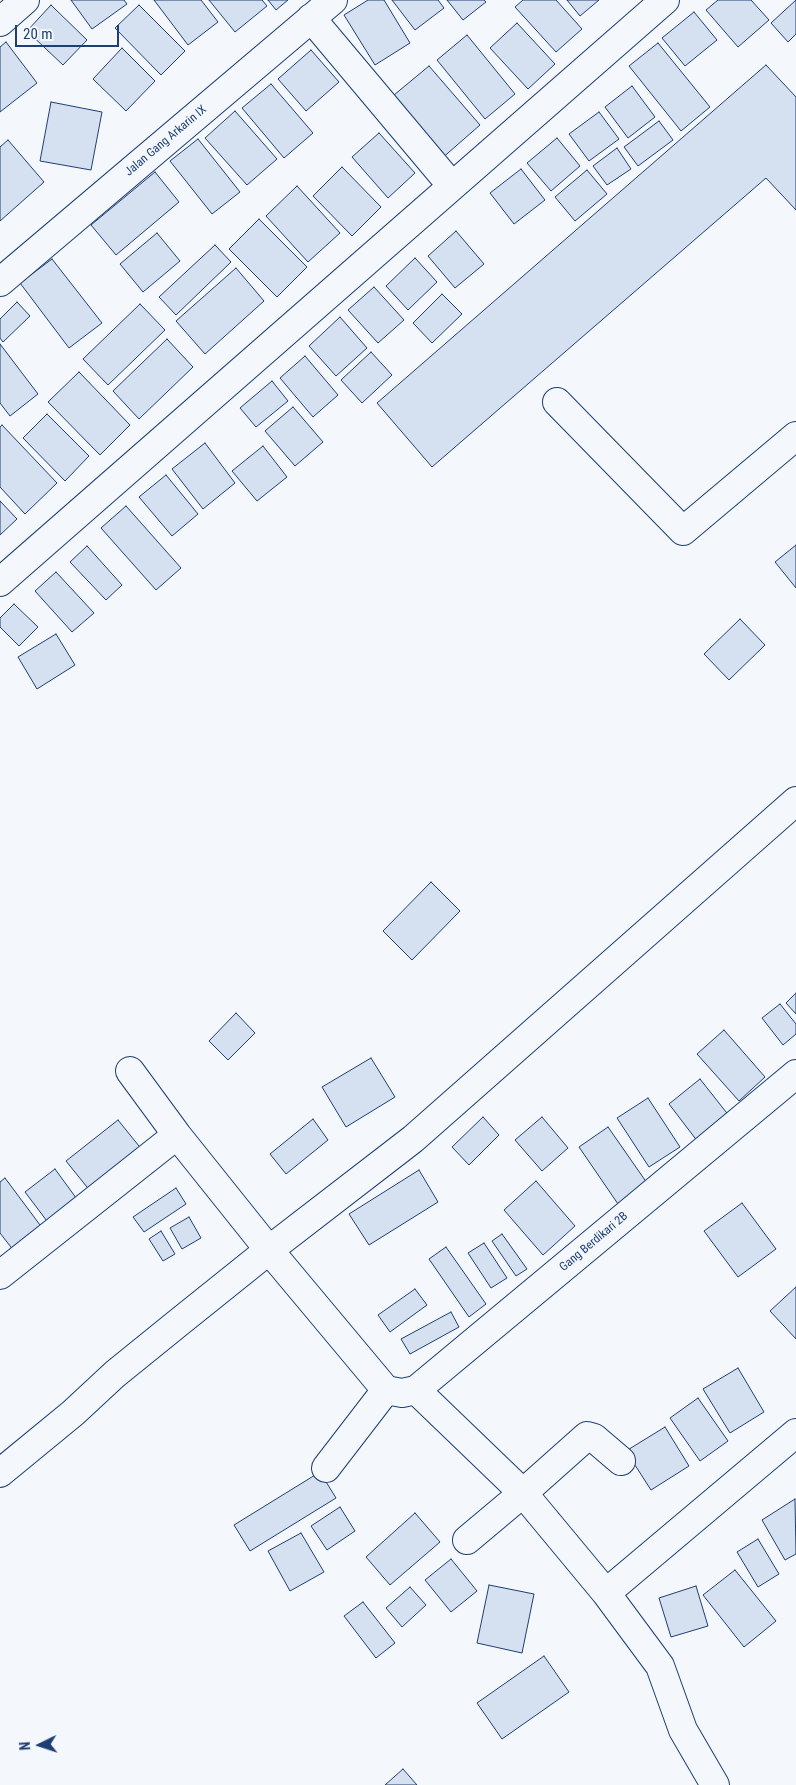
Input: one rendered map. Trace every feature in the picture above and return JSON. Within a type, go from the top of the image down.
[{"type":"street","points":[[0,22],[25,0]]},
{"type":"street","name":"Jalan Gang Arkarin IX","points":[[0,282],[332,0]]},
{"type":"street","points":[[0,582],[665,0]]},
{"type":"street","points":[[311,18],[452,186]]},
{"type":"street","points":[[557,402],[683,531],[796,436]]},
{"type":"street","points":[[0,1474],[73,1413],[122,1368],[269,1250],[413,1140],[796,800]]},
{"type":"street","points":[[130,1071],[177,1135],[269,1250],[386,1390],[402,1393],[416,1390],[523,1493],[606,1593],[660,1666],[683,1730],[716,1785]]},
{"type":"street","name":"Gang Berdikari 2B","points":[[416,1390],[796,1074]]},
{"type":"street","points":[[0,1276],[177,1135]]},
{"type":"street","points":[[326,1468],[386,1390]]},
{"type":"street","points":[[606,1593],[796,1433]]},
{"type":"street","points":[[467,1540],[587,1436],[594,1438],[621,1461]]},
{"type":"building","points":[[71,0],[124,0],[127,4],[92,29]]},
{"type":"building","points":[[154,0],[201,0],[218,22],[188,45]]},
{"type":"building","points":[[209,0],[262,0],[267,6],[235,32]]},
{"type":"building","points":[[268,0],[288,0],[276,10]]},
{"type":"building","points":[[368,0],[384,0],[410,43],[375,65],[344,15]]},
{"type":"building","points":[[392,0],[438,0],[444,8],[415,30]]},
{"type":"building","points":[[447,0],[484,0],[486,2],[463,20]]},
{"type":"building","points":[[523,0],[556,0],[582,29],[556,52],[515,7]]},
{"type":"building","points":[[567,0],[599,0],[580,16]]},
{"type":"building","points":[[718,0],[751,0],[769,20],[738,47],[706,10]]},
{"type":"building","points":[[796,0],[796,34],[788,42],[771,23]]},
{"type":"building","points":[[51,5],[87,40],[63,65],[27,31]]},
{"type":"building","points":[[139,5],[185,51],[161,75],[115,28]]},
{"type":"building","points":[[694,12],[717,40],[685,66],[662,38]]},
{"type":"building","points":[[517,23],[555,64],[528,89],[490,48]]},
{"type":"building","points":[[467,35],[515,94],[485,119],[437,60]]},
{"type":"building","points":[[6,42],[37,83],[0,112],[0,47]]},
{"type":"building","points":[[658,43],[710,107],[681,131],[629,66]]},
{"type":"building","points":[[122,48],[155,81],[126,111],[93,79]]},
{"type":"building","points":[[311,50],[339,82],[306,111],[278,79]]},
{"type":"building","points":[[766,65],[796,97],[796,210],[766,178],[432,467],[377,403]]},
{"type":"building","points":[[429,66],[480,125],[440,160],[388,100]]},
{"type":"building","points":[[271,84],[313,133],[284,158],[242,108]]},
{"type":"building","points":[[632,86],[655,117],[628,138],[605,107]]},
{"type":"building","points":[[51,102],[102,112],[91,170],[40,161]]},
{"type":"building","points":[[235,111],[277,159],[247,185],[205,138]]},
{"type":"building","points":[[599,112],[619,139],[589,161],[569,134]]},
{"type":"building","points":[[659,121],[673,140],[638,166],[624,147]]},
{"type":"building","points":[[379,133],[415,173],[388,198],[352,157]]},
{"type":"building","points":[[557,138],[580,166],[551,191],[527,163]]},
{"type":"building","points":[[198,139],[240,192],[212,214],[170,161]]},
{"type":"building","points":[[8,140],[44,182],[0,221],[0,147]]},
{"type":"building","points":[[617,148],[631,169],[607,185],[593,166]]},
{"type":"building","points":[[342,167],[381,207],[352,236],[313,196]]},
{"type":"building","points":[[521,169],[545,200],[514,224],[490,193]]},
{"type":"building","points":[[587,170],[607,194],[575,221],[555,197]]},
{"type":"building","points":[[155,172],[179,202],[116,255],[91,225]]},
{"type":"building","points":[[297,186],[340,233],[308,262],[266,216]]},
{"type":"building","points":[[259,219],[307,267],[277,297],[229,249]]},
{"type":"building","points":[[456,231],[484,264],[455,288],[428,256]]},
{"type":"building","points":[[157,233],[180,261],[143,292],[120,264]]},
{"type":"building","points":[[215,245],[231,262],[176,315],[159,297]]},
{"type":"building","points":[[415,258],[437,282],[408,310],[386,286]]},
{"type":"building","points":[[52,259],[102,323],[69,348],[20,283]]},
{"type":"building","points":[[236,268],[264,301],[205,354],[176,321]]},
{"type":"building","points":[[374,287],[404,320],[378,343],[348,310]]},
{"type":"building","points":[[442,294],[462,314],[432,343],[413,323]]},
{"type":"building","points":[[17,302],[30,316],[3,342],[0,338],[0,319]]},
{"type":"building","points":[[140,304],[165,330],[108,385],[83,359]]},
{"type":"building","points":[[340,317],[367,348],[336,376],[309,346]]},
{"type":"building","points":[[167,339],[193,367],[139,419],[113,391]]},
{"type":"building","points":[[0,344],[38,394],[10,416],[0,403]]},
{"type":"building","points":[[371,352],[392,375],[362,403],[341,380]]},
{"type":"building","points":[[305,356],[338,395],[313,417],[280,378]]},
{"type":"building","points":[[79,372],[130,425],[100,455],[48,402]]},
{"type":"building","points":[[272,381],[288,401],[256,427],[240,408]]},
{"type":"building","points":[[293,407],[323,442],[295,466],[265,431]]},
{"type":"building","points":[[47,414],[89,456],[65,481],[23,438]]},
{"type":"building","points":[[2,425],[57,483],[25,514],[0,487],[0,427]]},
{"type":"building","points":[[205,443],[235,483],[203,509],[172,469]]},
{"type":"building","points":[[263,446],[287,477],[257,501],[232,471]]},
{"type":"building","points":[[166,475],[198,514],[172,536],[139,497]]},
{"type":"building","points":[[0,501],[17,519],[0,535]]},
{"type":"building","points":[[126,506],[181,568],[156,590],[101,528]]},
{"type":"building","points":[[796,545],[796,588],[775,562]]},
{"type":"building","points":[[87,546],[122,585],[106,600],[70,562]]},
{"type":"building","points":[[56,572],[94,613],[72,632],[35,591]]},
{"type":"building","points":[[14,604],[38,627],[19,646],[0,627],[0,618]]},
{"type":"building","points":[[740,619],[765,645],[729,680],[704,654]]},
{"type":"building","points":[[56,634],[75,665],[37,689],[18,657]]},
{"type":"building","points":[[431,882],[460,911],[412,960],[383,931]]},
{"type":"building","points":[[796,993],[796,1014],[786,1003]]},
{"type":"building","points":[[780,1004],[796,1024],[796,1034],[783,1045],[762,1018]]},
{"type":"building","points":[[236,1013],[255,1033],[228,1060],[209,1041]]},
{"type":"building","points":[[724,1030],[765,1077],[739,1101],[697,1054]]},
{"type":"building","points":[[371,1058],[395,1097],[346,1127],[322,1087]]},
{"type":"building","points":[[700,1079],[730,1117],[698,1142],[669,1104]]},
{"type":"building","points":[[648,1098],[680,1147],[649,1167],[617,1118]]},
{"type":"building","points":[[483,1117],[499,1135],[469,1165],[452,1147]]},
{"type":"building","points":[[542,1117],[568,1148],[542,1171],[515,1140]]},
{"type":"building","points":[[313,1119],[328,1140],[286,1174],[270,1154]]},
{"type":"building","points":[[118,1120],[143,1151],[91,1192],[66,1161]]},
{"type":"building","points":[[608,1127],[647,1183],[618,1204],[579,1147]]},
{"type":"building","points":[[55,1169],[82,1206],[53,1229],[25,1192]]},
{"type":"building","points":[[419,1170],[438,1202],[369,1245],[349,1214]]},
{"type":"building","points":[[5,1178],[46,1233],[17,1255],[0,1233],[0,1182]]},
{"type":"building","points":[[536,1181],[575,1226],[543,1255],[504,1210]]},
{"type":"building","points":[[176,1188],[186,1204],[144,1232],[133,1217]]},
{"type":"building","points":[[742,1203],[776,1249],[738,1277],[704,1231]]},
{"type":"building","points":[[189,1217],[201,1238],[182,1249],[170,1228]]},
{"type":"building","points":[[161,1231],[175,1254],[163,1261],[149,1239]]},
{"type":"building","points":[[502,1234],[527,1269],[516,1276],[492,1241]]},
{"type":"building","points":[[484,1243],[507,1278],[491,1288],[468,1253]]},
{"type":"building","points":[[446,1247],[486,1304],[469,1317],[429,1259]]},
{"type":"building","points":[[796,1287],[796,1339],[770,1311]]},
{"type":"building","points":[[415,1289],[427,1305],[390,1332],[378,1315]]},
{"type":"building","points":[[451,1312],[459,1327],[410,1354],[401,1339]]},
{"type":"building","points":[[738,1368],[764,1412],[730,1433],[703,1389]]},
{"type":"building","points":[[698,1398],[728,1441],[700,1461],[670,1418]]},
{"type":"building","points":[[665,1427],[689,1466],[651,1490],[626,1451]]},
{"type":"building","points":[[320,1472],[336,1498],[250,1551],[234,1525]]},
{"type":"building","points":[[795,1499],[796,1554],[785,1560],[762,1520]]},
{"type":"building","points":[[340,1507],[355,1531],[327,1550],[311,1526]]},
{"type":"building","points":[[415,1513],[440,1542],[390,1585],[366,1557]]},
{"type":"building","points":[[301,1533],[324,1572],[290,1591],[268,1551]]},
{"type":"building","points":[[758,1539],[779,1574],[758,1587],[737,1552]]},
{"type":"building","points":[[451,1559],[477,1591],[451,1612],[425,1580]]},
{"type":"building","points":[[735,1570],[776,1621],[744,1647],[703,1595]]},
{"type":"building","points":[[489,1585],[534,1594],[522,1653],[477,1643]]},
{"type":"building","points":[[696,1586],[708,1626],[671,1637],[659,1598]]},
{"type":"building","points":[[410,1587],[426,1605],[402,1627],[386,1608]]},
{"type":"building","points":[[363,1602],[395,1643],[376,1658],[344,1616]]},
{"type":"building","points":[[544,1656],[569,1692],[502,1739],[477,1703]]},
{"type":"building","points":[[403,1769],[417,1785],[385,1785]]}]
